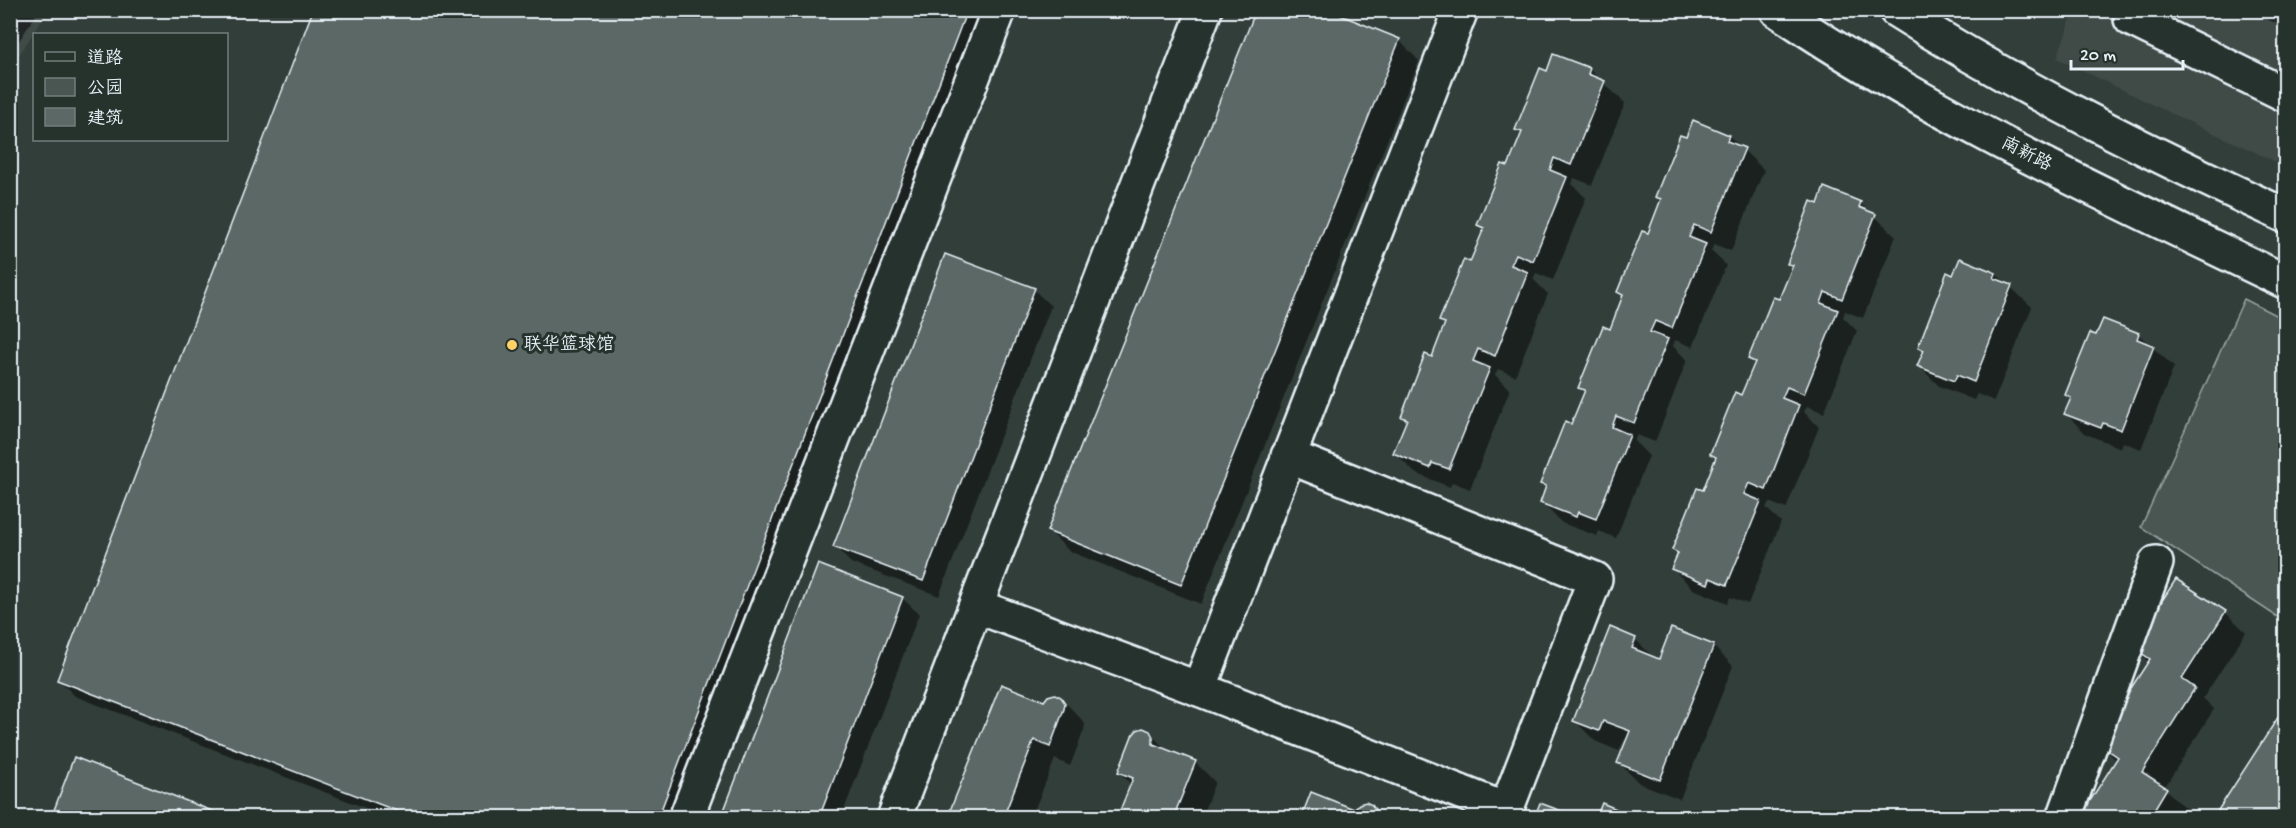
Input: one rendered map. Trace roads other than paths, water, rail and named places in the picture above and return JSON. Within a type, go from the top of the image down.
[{"type":"main road","points":[[686,818],[999,10]]},
{"type":"main road","points":[[894,818],[1205,10]]},
{"type":"main road","points":[[1199,689],[1461,10]]},
{"type":"main road","name":"南新路","points":[[1777,10],[1888,81],[1976,130],[2286,282]]},
{"type":"main road","points":[[1896,10],[2027,88],[2286,216]]},
{"type":"main road","points":[[2134,10],[2131,19],[2286,95]]},
{"type":"main road","points":[[976,606],[1199,689],[1505,814],[1595,579],[1288,456]]},
{"type":"main road","points":[[2064,818],[2156,563]]},
{"type":"place","name":"联华篮球馆","points":[[512,345]]}]
